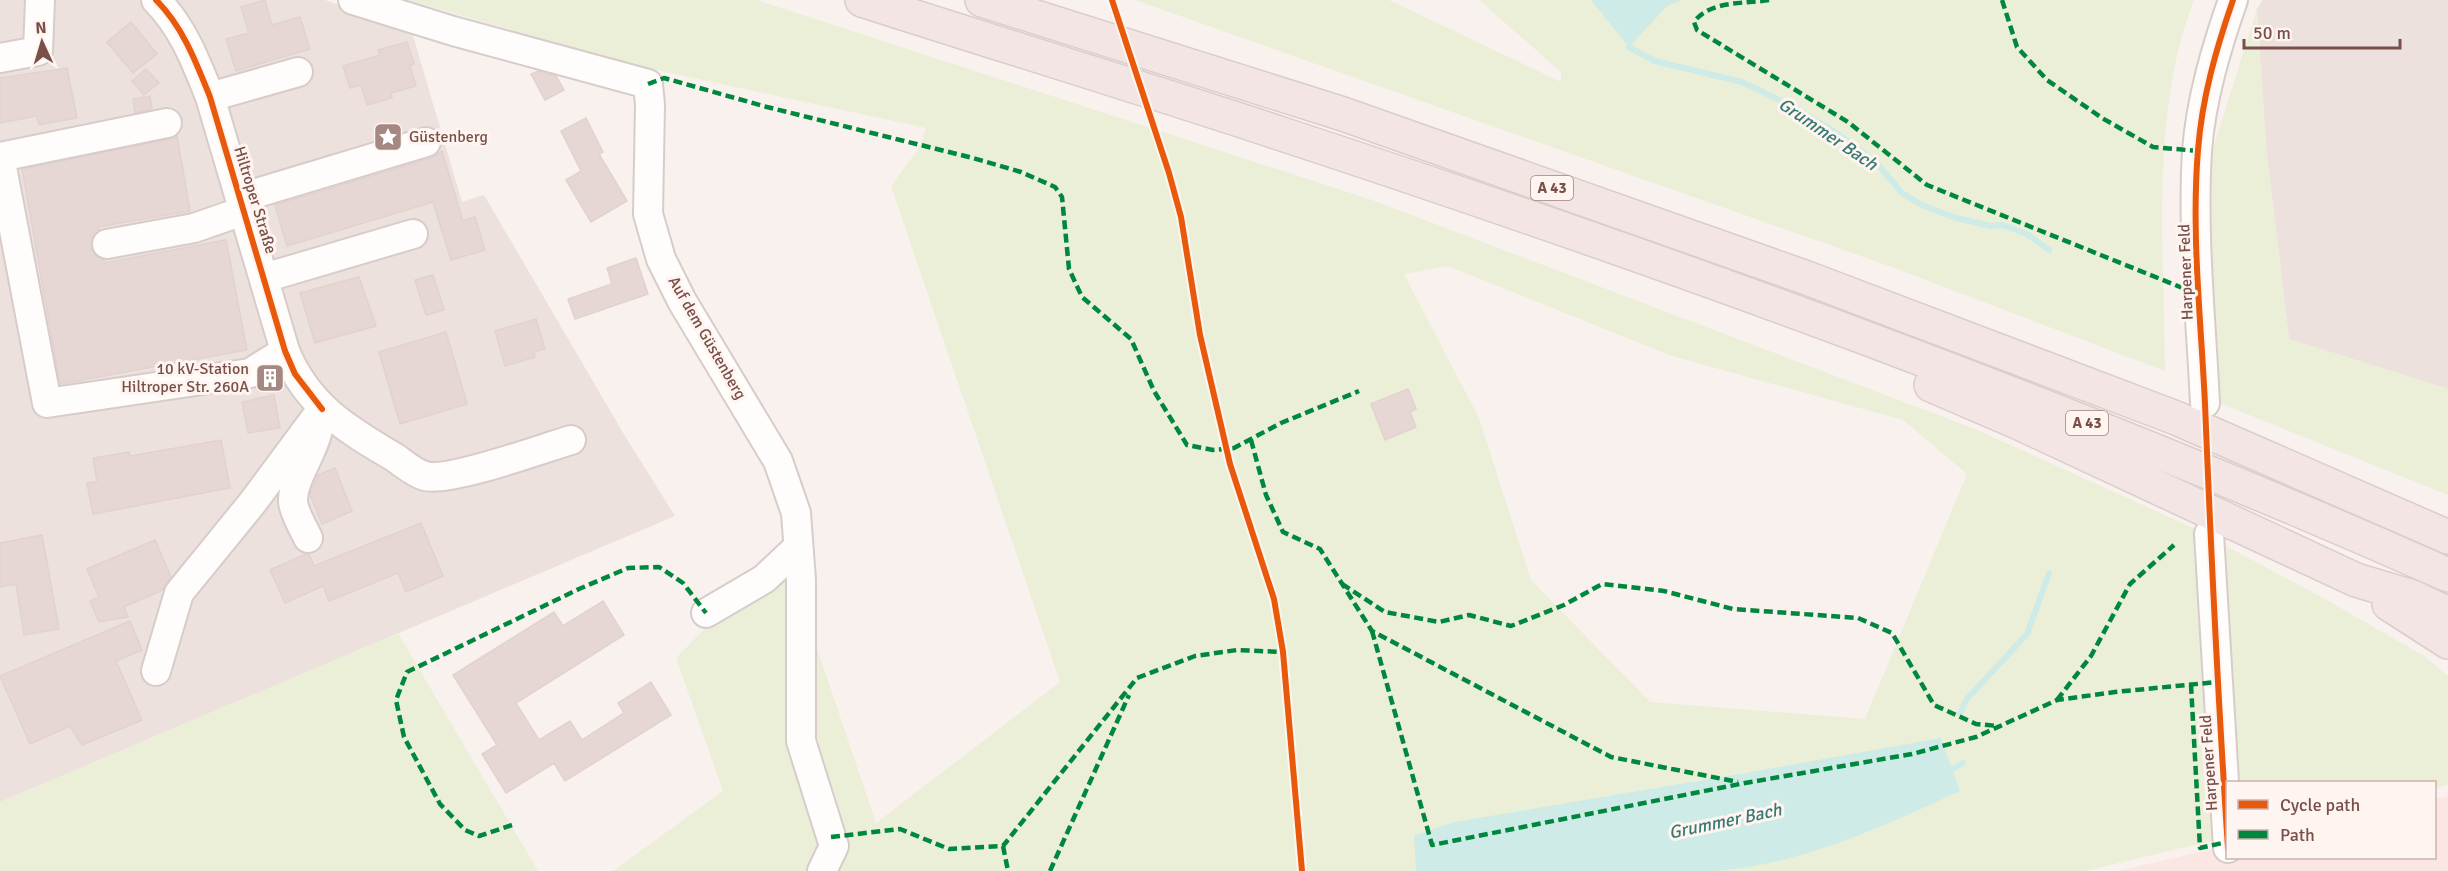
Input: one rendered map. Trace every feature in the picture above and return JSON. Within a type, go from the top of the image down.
[{"type":"highway","name":"A 43","points":[[862,0],[1283,134],[1721,285],[2034,401],[2334,524],[2448,574]]},
{"type":"highway","name":"A 43","points":[[982,0],[1343,114],[1807,278],[2176,418],[2448,537]]},
{"type":"highway","points":[[1721,285],[1811,337],[2017,422],[2356,580],[2413,597],[2448,614]]},
{"type":"highway","points":[[2176,418],[2227,427],[2448,519]]},
{"type":"highway","points":[[2356,580],[2412,620],[2448,642]]},
{"type":"street","points":[[0,58],[38,51],[40,0]]},
{"type":"street","name":"Hiltroper Straße","points":[[156,0],[186,40],[210,97],[285,351],[295,374],[322,408],[349,431],[426,477],[460,474],[571,440]]},
{"type":"street","name":"Auf dem Güstenberg","points":[[353,0],[453,31],[648,84],[650,105],[648,214],[661,259],[682,301],[778,461],[796,513],[801,580],[801,741],[834,846],[822,871]]},
{"type":"street","name":"Harpener Feld","points":[[2205,403],[2197,223],[2198,151],[2203,104],[2218,44],[2233,0]]},
{"type":"street","points":[[210,97],[298,72]]},
{"type":"street","points":[[167,123],[0,157],[47,403],[250,373],[285,351]]},
{"type":"street","points":[[107,244],[194,228],[242,204],[426,142]]},
{"type":"street","points":[[264,278],[413,234]]},
{"type":"street","points":[[308,538],[293,504],[295,485],[317,442],[322,408]]},
{"type":"street","points":[[156,671],[179,593],[253,502],[322,408]]},
{"type":"street","name":"Harpener Feld","points":[[2210,534],[2226,813]]},
{"type":"street","points":[[706,613],[764,579],[797,548]]},
{"type":"shaded area","points":[[0,0],[325,0],[411,29],[462,202],[484,195],[625,436],[675,516],[0,802]]},
{"type":"shaded area","points":[[2262,0],[2448,0],[2448,389],[2289,339],[2266,147],[2257,9]]},
{"type":"shaded area","points":[[2448,796],[2448,871],[2117,871],[2226,846],[2226,859],[2436,859],[2436,799]]},
{"type":"green space","points":[[407,0],[757,0],[1372,200],[1975,429],[2189,526],[2323,598],[2424,656],[2448,676],[2448,785],[2436,788],[2436,781],[2226,781],[2226,837],[2085,871],[613,871],[723,791],[676,658],[727,606],[790,568],[876,823],[1060,682],[891,186],[919,148],[926,128],[651,69]],"holes":[[[1448,266],[1672,356],[1903,420],[1967,474],[1865,719],[1650,702],[1531,580],[1479,418],[1404,274]]]},
{"type":"green space","points":[[1135,0],[1389,0],[1561,82],[1561,72],[1479,0],[2194,0],[2180,43],[2165,135],[2162,231],[2165,371],[1889,266]]},
{"type":"green space","points":[[2257,9],[2266,147],[2289,339],[2448,389],[2448,495],[2217,402],[2211,155]]},
{"type":"green space","points":[[398,633],[538,871],[0,871],[0,802]]},
{"type":"water","points":[[1591,0],[1682,0],[1667,6],[1629,47]]},
{"type":"water","points":[[1941,738],[1960,791],[1841,842],[1779,861],[1716,871],[1416,871],[1414,836],[1454,822]]},
{"type":"building","points":[[265,0],[272,25],[300,17],[310,49],[236,71],[226,39],[249,33],[241,7]]},
{"type":"building","points":[[131,22],[157,54],[133,73],[107,42]]},
{"type":"building","points":[[407,42],[414,64],[410,65],[416,86],[391,93],[392,98],[367,105],[361,85],[350,88],[343,66],[380,55],[378,50]]},
{"type":"building","points":[[67,68],[77,118],[39,125],[37,116],[0,123],[0,78]]},
{"type":"building","points":[[146,69],[159,83],[144,95],[132,81]]},
{"type":"building","points":[[538,71],[556,76],[564,90],[545,100],[531,74]]},
{"type":"building","points":[[150,96],[152,109],[135,113],[133,99]]},
{"type":"building","points":[[586,118],[603,152],[599,154],[627,201],[591,222],[566,180],[581,171],[561,131]]},
{"type":"building","points":[[177,136],[190,211],[98,227],[99,230],[92,238],[91,248],[95,255],[104,260],[104,263],[226,240],[247,350],[60,384],[22,169]]},
{"type":"building","points":[[442,151],[463,221],[475,217],[485,250],[451,260],[433,202],[287,246],[275,205],[431,158]]},
{"type":"building","points":[[636,258],[648,294],[575,319],[568,299],[612,284],[607,268]]},
{"type":"building","points":[[433,275],[444,310],[426,315],[415,280]]},
{"type":"building","points":[[359,277],[376,326],[315,343],[300,293]]},
{"type":"building","points":[[536,319],[545,349],[534,352],[535,357],[505,366],[495,331]]},
{"type":"building","points":[[446,332],[467,404],[400,424],[379,352]]},
{"type":"building","points":[[1408,389],[1416,409],[1410,412],[1416,427],[1385,440],[1371,404]]},
{"type":"building","points":[[274,395],[280,428],[248,433],[242,402]]},
{"type":"building","points":[[221,440],[230,488],[93,514],[87,483],[97,482],[93,458],[129,452],[130,456]]},
{"type":"building","points":[[335,468],[352,511],[322,524],[310,495],[318,475]]},
{"type":"building","points":[[421,523],[443,576],[406,592],[398,573],[329,601],[323,586],[285,603],[270,570],[306,554],[309,554],[314,566]]},
{"type":"building","points":[[42,535],[59,629],[24,635],[16,584],[0,587],[0,543]]},
{"type":"building","points":[[155,540],[171,577],[163,590],[124,607],[128,617],[99,622],[90,601],[99,597],[87,569]]},
{"type":"building","points":[[603,601],[624,635],[516,703],[539,740],[570,721],[582,740],[624,713],[618,703],[651,682],[671,715],[565,781],[554,763],[506,793],[482,754],[497,745],[453,675],[554,612],[563,626]]},
{"type":"building","points":[[130,621],[142,650],[116,661],[142,720],[82,745],[70,726],[30,744],[0,676]]},
{"type":"waterway","name":"Grummer Bach","points":[[1629,47],[1655,61],[1742,82],[1790,105],[1835,132],[1876,162],[1902,193],[1922,205],[1953,217],[1990,226],[2003,225],[2027,234],[2049,250]]},
{"type":"waterway","name":"Grummer Bach","points":[[1960,714],[1966,700],[2027,634],[2049,573]]},
{"type":"waterway","name":"Grummer Bach","points":[[1945,773],[1963,763]]},
{"type":"marked path","points":[[1769,0],[1718,6],[1701,15],[1694,22],[1697,30],[1848,122],[1927,185],[2200,295]]},
{"type":"marked path","points":[[2002,0],[2017,47],[2047,80],[2102,118],[2153,147],[2198,151]]},
{"type":"marked path","points":[[648,84],[664,78],[767,107],[973,158],[1021,172],[1055,187],[1062,197],[1069,269],[1082,297],[1131,339],[1154,391],[1187,445],[1213,450],[1234,448],[1281,423],[1359,391]]},
{"type":"marked path","points":[[1251,440],[1266,495],[1283,532],[1320,549],[1372,631],[1611,757],[1738,782]]},
{"type":"marked path","points":[[2057,700],[2091,656],[2130,584],[2174,545]]},
{"type":"marked path","points":[[512,825],[479,836],[465,830],[440,804],[404,737],[396,700],[407,672],[579,589],[628,568],[659,567],[683,583],[706,613]]},
{"type":"marked path","points":[[1342,584],[1385,612],[1439,622],[1469,615],[1511,626],[1564,605],[1602,584],[1664,591],[1733,609],[1858,618],[1892,633],[1934,705],[1976,724],[1998,726]]},
{"type":"marked path","points":[[1372,631],[1432,845],[1745,783],[1912,754],[1976,737],[2057,700],[2217,682]]},
{"type":"marked path","points":[[831,837],[900,829],[949,849],[1003,846],[1137,678],[1195,656],[1237,650],[1283,652]]},
{"type":"marked path","points":[[2191,685],[2200,848],[2226,842]]},
{"type":"marked path","points":[[1050,871],[1129,695]]},
{"type":"marked path","points":[[1003,846],[1008,871]]},
{"type":"cycle path","points":[[156,0],[181,33],[205,84],[285,351],[295,374],[322,409]]},
{"type":"cycle path","points":[[1112,0],[1169,173],[1181,217],[1200,335],[1230,464],[1274,599],[1283,652],[1302,871]]},
{"type":"cycle path","points":[[2226,816],[2197,277],[2196,182],[2206,93],[2233,0]]},
{"type":"place","name":"Güstenberg","points":[[388,137]]},
{"type":"place","name":"10 kV-Station Hiltroper Str. 260A","points":[[270,378]]}]
